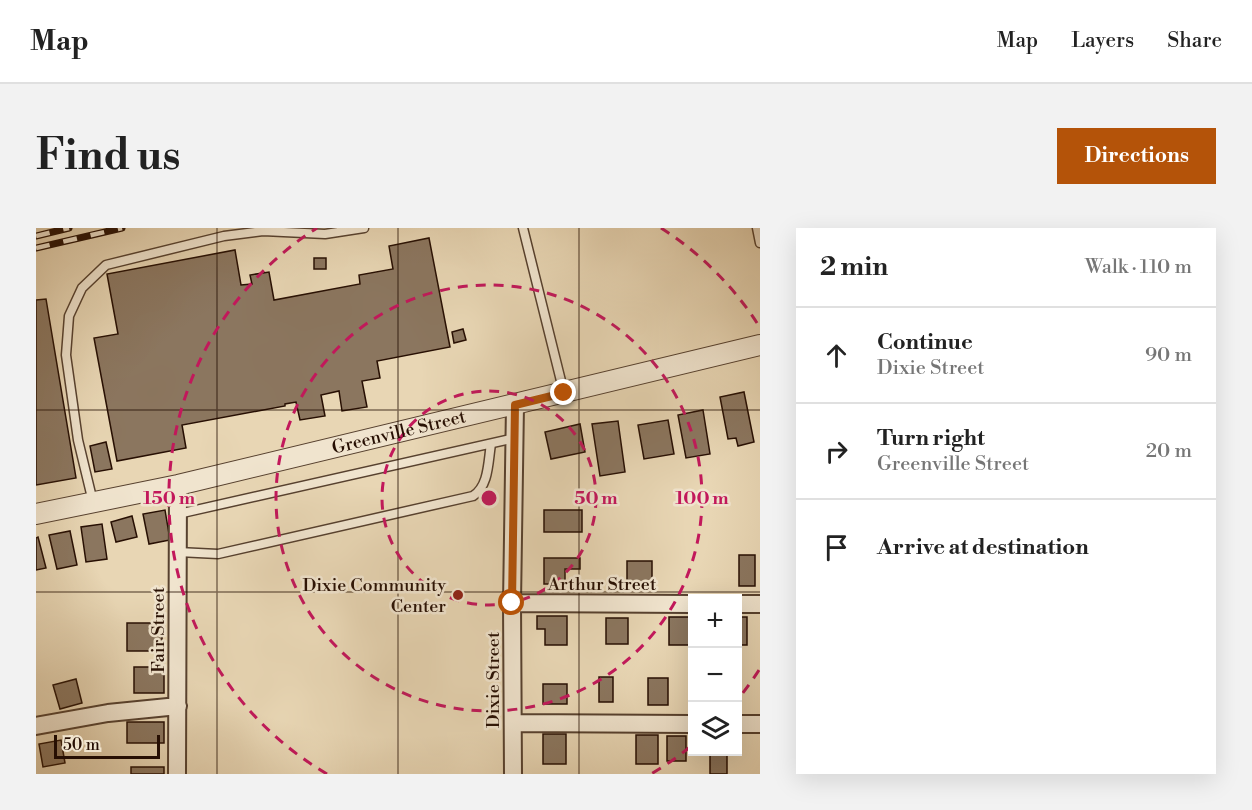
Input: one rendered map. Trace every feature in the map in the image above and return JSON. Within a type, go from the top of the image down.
[{"type":"street","name":"Greenville Street","points":[[36,514],[178,485],[760,345]]},
{"type":"street","name":"Dixie Street","points":[[513,774],[512,603],[515,405]]},
{"type":"street","name":"Fair Street","points":[[177,774],[178,485]]},
{"type":"street","name":"Arthur Street","points":[[512,603],[688,604]]},
{"type":"street","points":[[742,604],[760,604]]},
{"type":"street","points":[[36,726],[108,713],[178,706]]},
{"type":"street","points":[[513,723],[688,724]]},
{"type":"street","points":[[742,724],[760,724]]},
{"type":"lane","points":[[93,502],[78,440],[66,355],[69,316],[82,288],[106,264],[224,236],[263,231],[325,234],[364,228]]},
{"type":"lane","points":[[523,228],[564,393]]},
{"type":"lane","points":[[757,228],[760,243]]},
{"type":"lane","points":[[178,514],[515,438]]},
{"type":"lane","points":[[178,552],[218,554],[473,496],[480,492],[484,484],[491,444]]},
{"type":"building","points":[[429,238],[450,347],[377,361],[380,378],[362,381],[367,407],[342,411],[339,391],[321,395],[325,416],[300,420],[296,402],[182,425],[186,448],[117,461],[94,338],[118,334],[107,274],[235,250],[241,285],[252,284],[250,275],[269,272],[274,300],[360,284],[359,275],[393,269],[389,246]]},
{"type":"building","points":[[314,258],[326,258],[326,269],[314,269]]},
{"type":"building","points":[[46,299],[76,478],[36,485],[36,300]]},
{"type":"building","points":[[463,329],[466,340],[454,343],[452,332]]},
{"type":"building","points":[[744,392],[754,442],[738,446],[736,438],[728,439],[720,397]]},
{"type":"building","points":[[703,410],[710,454],[686,458],[678,415]]},
{"type":"building","points":[[668,420],[674,454],[644,459],[638,425]]},
{"type":"building","points":[[618,421],[625,472],[600,476],[592,424]]},
{"type":"building","points":[[580,424],[585,452],[551,459],[545,432]]},
{"type":"building","points":[[106,442],[112,469],[95,472],[90,446]]},
{"type":"building","points":[[165,510],[170,540],[149,544],[143,514]]},
{"type":"building","points":[[544,510],[582,510],[582,532],[544,532]]},
{"type":"building","points":[[132,516],[137,537],[116,542],[111,522]]},
{"type":"building","points":[[102,524],[107,559],[86,562],[81,527]]},
{"type":"building","points":[[70,531],[77,565],[57,569],[49,535]]},
{"type":"building","points":[[38,537],[46,568],[36,570],[36,538]]},
{"type":"building","points":[[739,555],[755,555],[755,586],[739,586]]},
{"type":"building","points":[[544,558],[580,558],[580,569],[565,569],[565,584],[544,584]]},
{"type":"building","points":[[627,561],[652,561],[652,585],[627,585]]},
{"type":"building","points":[[537,616],[567,616],[567,645],[545,645],[545,629],[537,629]]},
{"type":"building","points":[[669,617],[688,617],[688,645],[669,645]]},
{"type":"building","points":[[742,617],[747,617],[747,645],[742,645]]},
{"type":"building","points":[[606,618],[628,618],[628,644],[606,644]]},
{"type":"building","points":[[127,623],[162,623],[162,651],[127,651]]},
{"type":"building","points":[[134,667],[164,667],[164,693],[134,693]]},
{"type":"building","points":[[599,677],[613,677],[613,702],[599,702]]},
{"type":"building","points":[[648,678],[668,678],[668,705],[648,705]]},
{"type":"building","points":[[76,679],[82,703],[60,709],[53,685]]},
{"type":"building","points":[[543,684],[567,684],[567,704],[543,704]]},
{"type":"building","points":[[127,722],[164,722],[164,743],[127,743]]},
{"type":"building","points":[[543,734],[566,734],[566,764],[543,764]]},
{"type":"building","points":[[636,735],[658,735],[658,764],[636,764]]},
{"type":"building","points":[[667,736],[686,736],[686,761],[667,761]]},
{"type":"building","points":[[61,740],[65,763],[43,767],[39,744]]},
{"type":"building","points":[[710,756],[727,756],[727,774],[710,774]]},
{"type":"building","points":[[131,767],[164,767],[164,774],[131,774]]},
{"type":"railway","points":[[36,236],[69,228]]},
{"type":"railway","points":[[36,248],[122,228]]},
{"type":"place","name":"Dixie Community Center","points":[[458,595]]},
{"type":"route","points":[[512,603],[515,405],[564,393]]}]
